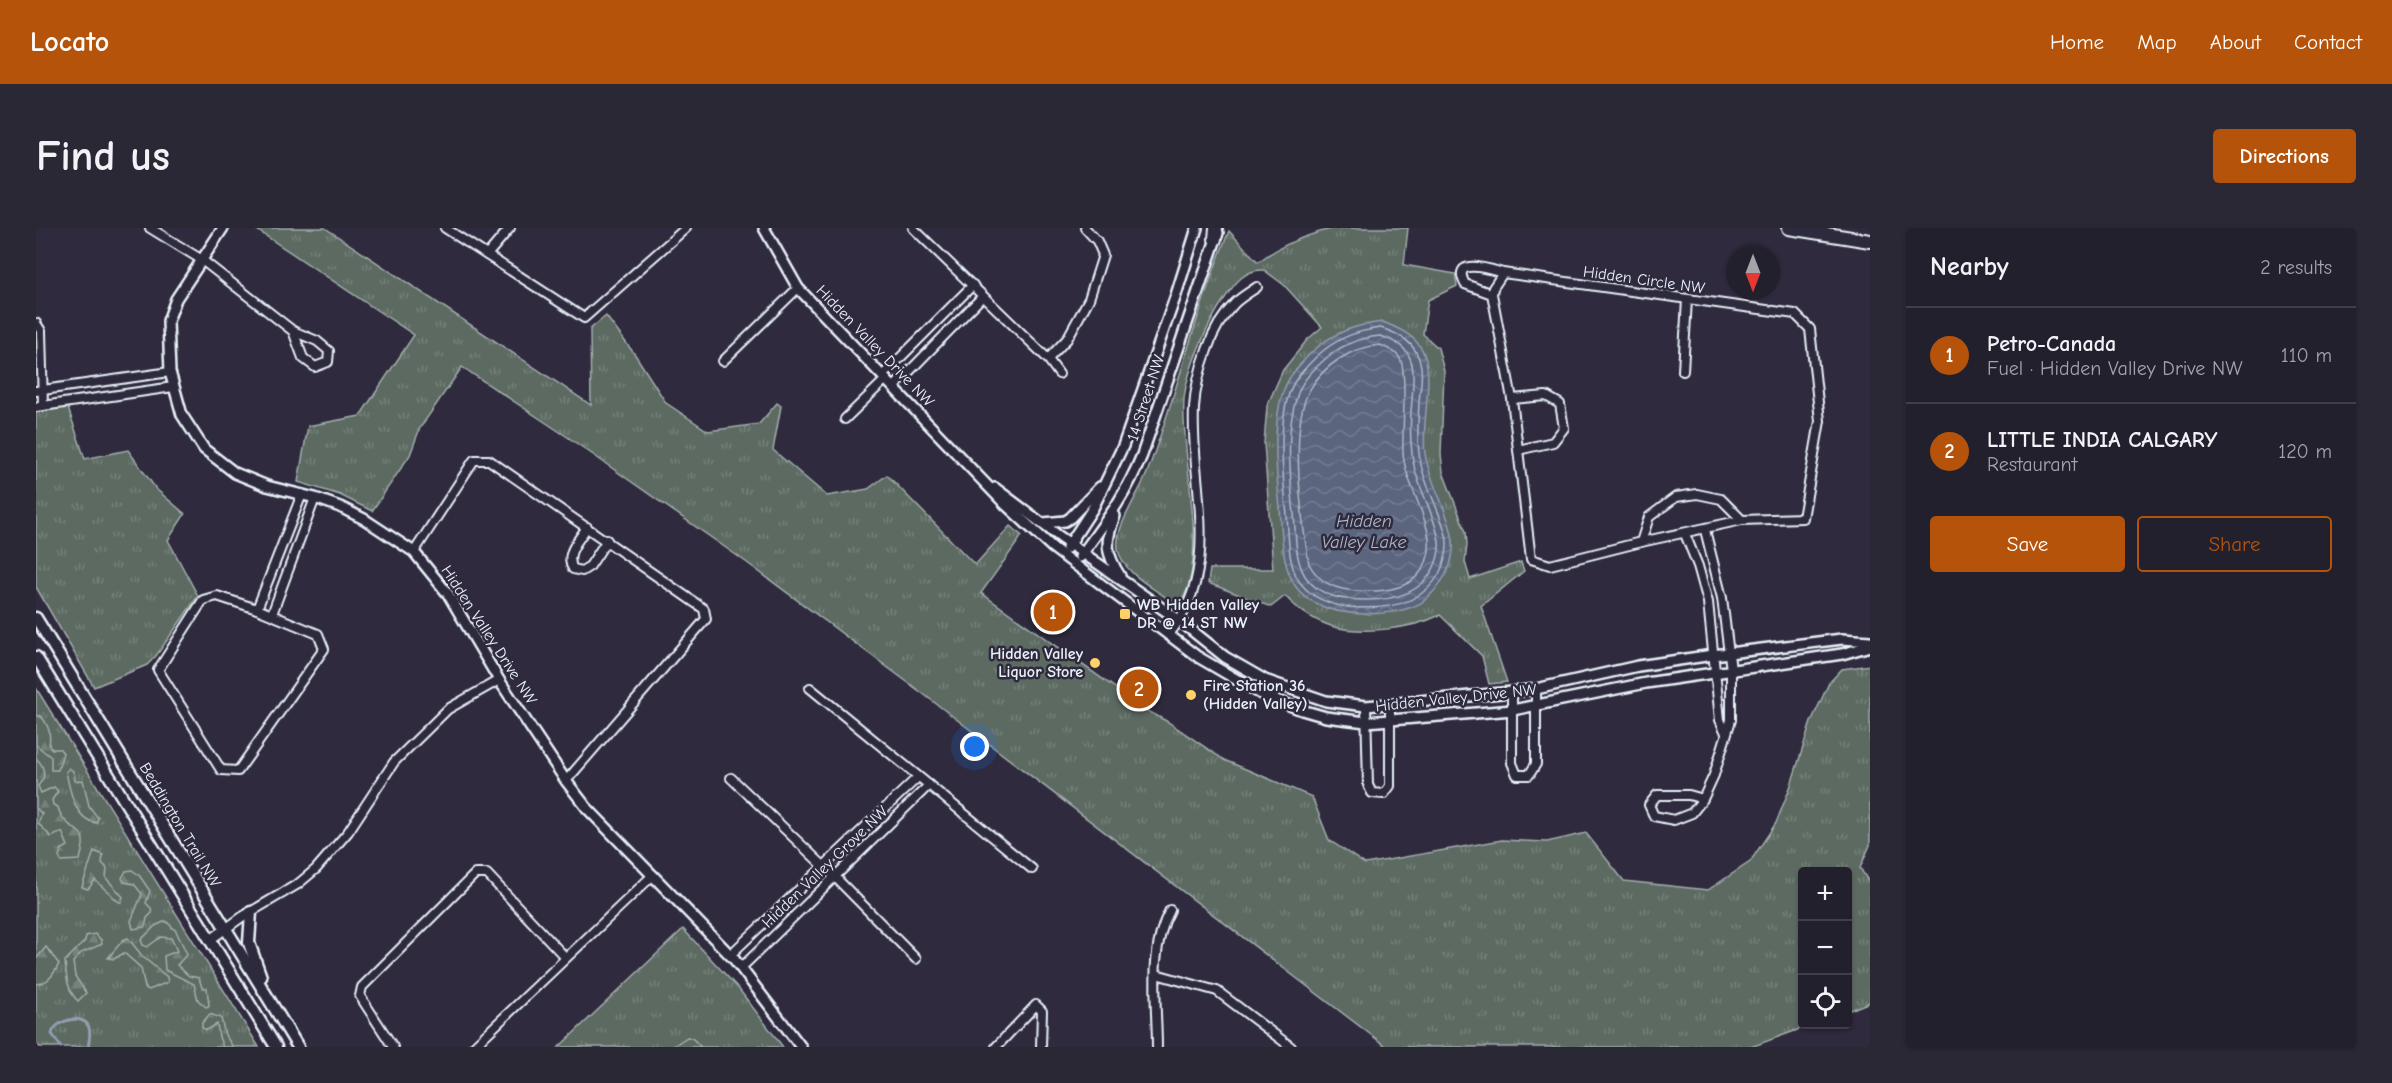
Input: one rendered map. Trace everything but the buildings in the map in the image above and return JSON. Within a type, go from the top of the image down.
[{"type":"main road","points":[[1789,228],[1870,241]]},
{"type":"main road","name":"Beddington Trail NW","points":[[36,618],[298,1047]]},
{"type":"main road","name":"Beddington Trail NW","points":[[36,657],[276,1047]]},
{"type":"main road","points":[[251,912],[250,948],[268,996]]},
{"type":"street","points":[[150,228],[202,260],[293,332],[317,341],[328,351],[328,362],[315,367],[303,358],[293,332]]},
{"type":"street","name":"Hidden Valley Drive NW","points":[[223,228],[176,299],[168,321],[170,372],[173,387],[182,415],[204,449],[236,472],[267,486],[315,498],[364,519],[414,552],[448,594],[499,680],[566,781],[587,808],[730,955],[801,1047]]},
{"type":"street","points":[[445,228],[584,318],[686,228]]},
{"type":"street","points":[[487,255],[510,228]]},
{"type":"street","name":"Hidden Valley Drive NW","points":[[764,228],[798,288],[1005,504],[1062,555],[1215,668],[1263,695],[1302,710],[1326,717],[1366,722],[1513,710],[1646,683],[1842,654],[1870,644]]},
{"type":"street","points":[[913,228],[1048,358],[1059,374]]},
{"type":"street","points":[[1048,358],[1067,339],[1089,299],[1103,255],[1097,241],[1085,228]]},
{"type":"street","name":"14 Street NW","points":[[1062,555],[1112,474],[1176,295],[1197,228]]},
{"type":"street","name":"14 Street NW","points":[[1075,564],[1120,502],[1142,455],[1217,232]]},
{"type":"street","name":"Hidden Circle NW","points":[[1475,265],[1503,273],[1795,314],[1810,329],[1820,421],[1803,518],[1742,520],[1550,565],[1531,559],[1512,399],[1492,294],[1465,284],[1462,280],[1463,272],[1475,265]]},
{"type":"street","points":[[1492,294],[1493,288],[1503,273]]},
{"type":"street","points":[[845,419],[973,285]]},
{"type":"street","points":[[1168,635],[1180,621],[1192,599],[1199,573],[1200,545],[1194,411],[1196,386],[1215,329],[1235,303],[1257,287]]},
{"type":"street","points":[[723,361],[798,288]]},
{"type":"street","points":[[894,387],[983,296]]},
{"type":"street","points":[[1683,371],[1687,299]]},
{"type":"street","points":[[36,323],[41,331],[40,406],[173,387]]},
{"type":"street","points":[[39,391],[170,372]]},
{"type":"street","points":[[1512,399],[1546,396],[1560,404],[1564,428],[1552,442],[1518,450]]},
{"type":"street","points":[[414,552],[474,460],[489,460],[704,609],[706,619],[566,781]]},
{"type":"street","name":"Hidden Valley Drive NW","points":[[977,474],[1070,544],[1180,621],[1225,657],[1265,680],[1326,701],[1366,706],[1512,693],[1638,666],[1713,655],[1842,639],[1870,644]]},
{"type":"street","points":[[1043,523],[1065,521],[1070,518],[1112,474]]},
{"type":"street","points":[[257,609],[302,494]]},
{"type":"street","points":[[1641,542],[1649,517],[1676,497],[1697,494],[1721,499],[1742,520]]},
{"type":"street","points":[[272,614],[315,498]]},
{"type":"street","points":[[1120,502],[1110,528],[1107,549],[1111,562],[1123,580]]},
{"type":"street","points":[[587,527],[569,555],[569,562],[573,569],[582,571],[590,566],[607,540]]},
{"type":"street","points":[[1703,799],[1669,794],[1657,795],[1649,805],[1654,816],[1674,820],[1692,813],[1703,799],[1714,775],[1731,720],[1731,670],[1722,598],[1705,530]]},
{"type":"street","points":[[1684,534],[1698,566],[1708,602],[1720,720],[1726,733]]},
{"type":"street","points":[[217,596],[272,614],[318,634],[324,649],[237,771],[221,770],[158,669],[203,600],[217,596]]},
{"type":"street","points":[[210,940],[297,884],[316,869],[348,832],[394,762],[448,709],[499,680]]},
{"type":"street","points":[[810,688],[1032,869]]},
{"type":"street","points":[[1512,693],[1512,763],[1517,775],[1529,775],[1536,764],[1536,689]]},
{"type":"street","points":[[1366,706],[1368,785],[1372,793],[1384,794],[1390,786],[1390,704]]},
{"type":"street","name":"Hidden Valley Grove NW","points":[[730,955],[918,777]]},
{"type":"street","points":[[731,778],[834,876],[916,959]]},
{"type":"street","name":"Hidden Valley Grove NW","points":[[741,968],[929,785]]},
{"type":"street","points":[[393,1047],[360,996],[362,987],[475,874],[487,874],[565,957]]},
{"type":"street","points":[[473,1047],[653,875]]},
{"type":"street","points":[[1157,1047],[1156,947],[1163,922],[1170,910]]},
{"type":"street","points":[[1156,975],[1217,992],[1285,1045]]},
{"type":"street","points":[[996,1047],[1036,1005],[1042,1011],[1041,1047]]},
{"type":"green space","points":[[254,228],[325,228],[591,405],[590,329],[606,316],[636,356],[666,403],[708,431],[759,424],[777,403],[781,406],[773,450],[827,496],[868,489],[887,475],[975,565],[1010,526],[1022,536],[981,593],[1148,711],[1224,760],[1312,797],[1329,840],[1365,864],[1502,840],[1547,842],[1586,833],[1624,881],[1708,890],[1750,862],[1776,823],[1811,722],[1829,683],[1842,669],[1870,665],[1870,845],[1860,868],[1870,884],[1870,1002],[1852,1009],[1852,867],[1798,867],[1798,1029],[1800,1029],[1751,1047],[1387,1047],[746,562],[569,438],[462,367],[420,428],[410,455],[372,511],[340,495],[298,482],[308,426],[360,416],[414,335]]},
{"type":"green space","points":[[1335,228],[1408,228],[1404,265],[1455,274],[1457,286],[1428,300],[1423,334],[1438,348],[1444,371],[1441,454],[1443,472],[1466,532],[1465,562],[1470,579],[1521,562],[1524,571],[1481,606],[1507,682],[1489,684],[1482,656],[1440,615],[1401,627],[1371,630],[1343,629],[1312,618],[1285,596],[1271,607],[1208,583],[1210,569],[1273,569],[1264,443],[1267,406],[1283,370],[1307,340],[1322,327],[1284,285],[1264,270],[1246,274],[1225,298],[1199,347],[1189,374],[1184,399],[1184,421],[1192,503],[1193,558],[1190,581],[1182,600],[1172,602],[1132,573],[1121,558],[1118,541],[1123,521],[1147,473],[1206,291],[1229,231],[1258,262],[1295,241]]},
{"type":"green space","points":[[68,408],[85,459],[128,450],[156,489],[185,514],[168,540],[198,596],[156,656],[147,665],[94,687],[36,587],[36,411]]},
{"type":"green space","points":[[36,688],[259,1047],[36,1047]]},
{"type":"green space","points":[[36,716],[41,716],[48,726],[49,746],[52,749],[60,749],[63,753],[58,770],[51,770],[51,757],[36,745]]},
{"type":"green space","points":[[36,758],[44,771],[44,777],[38,786],[41,793],[54,787],[58,791],[52,800],[53,805],[58,807],[64,820],[82,836],[83,846],[80,860],[61,861],[59,857],[61,850],[68,846],[62,832],[51,837],[38,823],[42,814],[36,808]]},
{"type":"green space","points":[[69,768],[73,771],[75,781],[83,780],[89,806],[98,818],[96,823],[83,816],[74,803],[66,772]]},
{"type":"green space","points":[[94,851],[103,855],[102,863],[107,868],[106,878],[123,897],[121,902],[95,880],[88,889],[82,887]]},
{"type":"green space","points":[[132,870],[139,875],[150,891],[146,903],[152,913],[147,918],[145,927],[133,929],[131,921],[142,894],[134,884],[124,882],[122,878],[126,871]]},
{"type":"green space","points":[[166,921],[176,931],[187,954],[177,965],[189,976],[199,978],[202,988],[207,988],[209,1006],[206,1007],[198,1000],[194,984],[165,970],[164,956],[177,951],[171,938],[161,937],[147,947],[143,945],[141,940],[155,926]]},
{"type":"green space","points":[[683,929],[738,988],[783,1047],[559,1047]]},
{"type":"green space","points":[[95,934],[102,944],[81,953],[73,962],[75,976],[86,993],[78,1001],[69,988],[65,961],[85,941],[86,936]]},
{"type":"green space","points":[[128,938],[143,957],[167,977],[168,982],[149,990],[145,988],[141,968],[124,953],[114,959],[108,958],[123,940]]},
{"type":"green space","points":[[46,947],[59,964],[53,975],[36,984],[36,959]]},
{"type":"green space","points":[[210,1014],[221,1018],[225,1035],[233,1047],[223,1047],[217,1024],[207,1030],[202,1028],[202,1023]]},
{"type":"green space","points":[[687,1037],[692,1038],[701,1047],[672,1047]]},
{"type":"water","name":"Hidden Valley Lake","points":[[1383,322],[1402,330],[1417,342],[1424,354],[1428,376],[1425,453],[1430,474],[1450,525],[1453,550],[1450,565],[1444,577],[1432,593],[1419,604],[1387,613],[1352,613],[1330,609],[1311,601],[1296,587],[1287,569],[1282,539],[1276,460],[1277,424],[1283,392],[1289,379],[1313,351],[1345,330]]},
{"type":"waterway","points":[[61,1047],[52,1034],[54,1029],[64,1022],[76,1019],[82,1020],[89,1028],[88,1047]]},
{"type":"place","name":"Petro-Canada","points":[[1053,612]]},
{"type":"place","name":"WB Hidden Valley DR @ 14 ST NW","points":[[1125,614]]},
{"type":"place","name":"Hidden Valley Liquor Store","points":[[1095,663]]},
{"type":"place","name":"LITTLE INDIA CALGARY","points":[[1139,689]]},
{"type":"place","name":"Fire Station 36 (Hidden Valley)","points":[[1191,695]]}]
